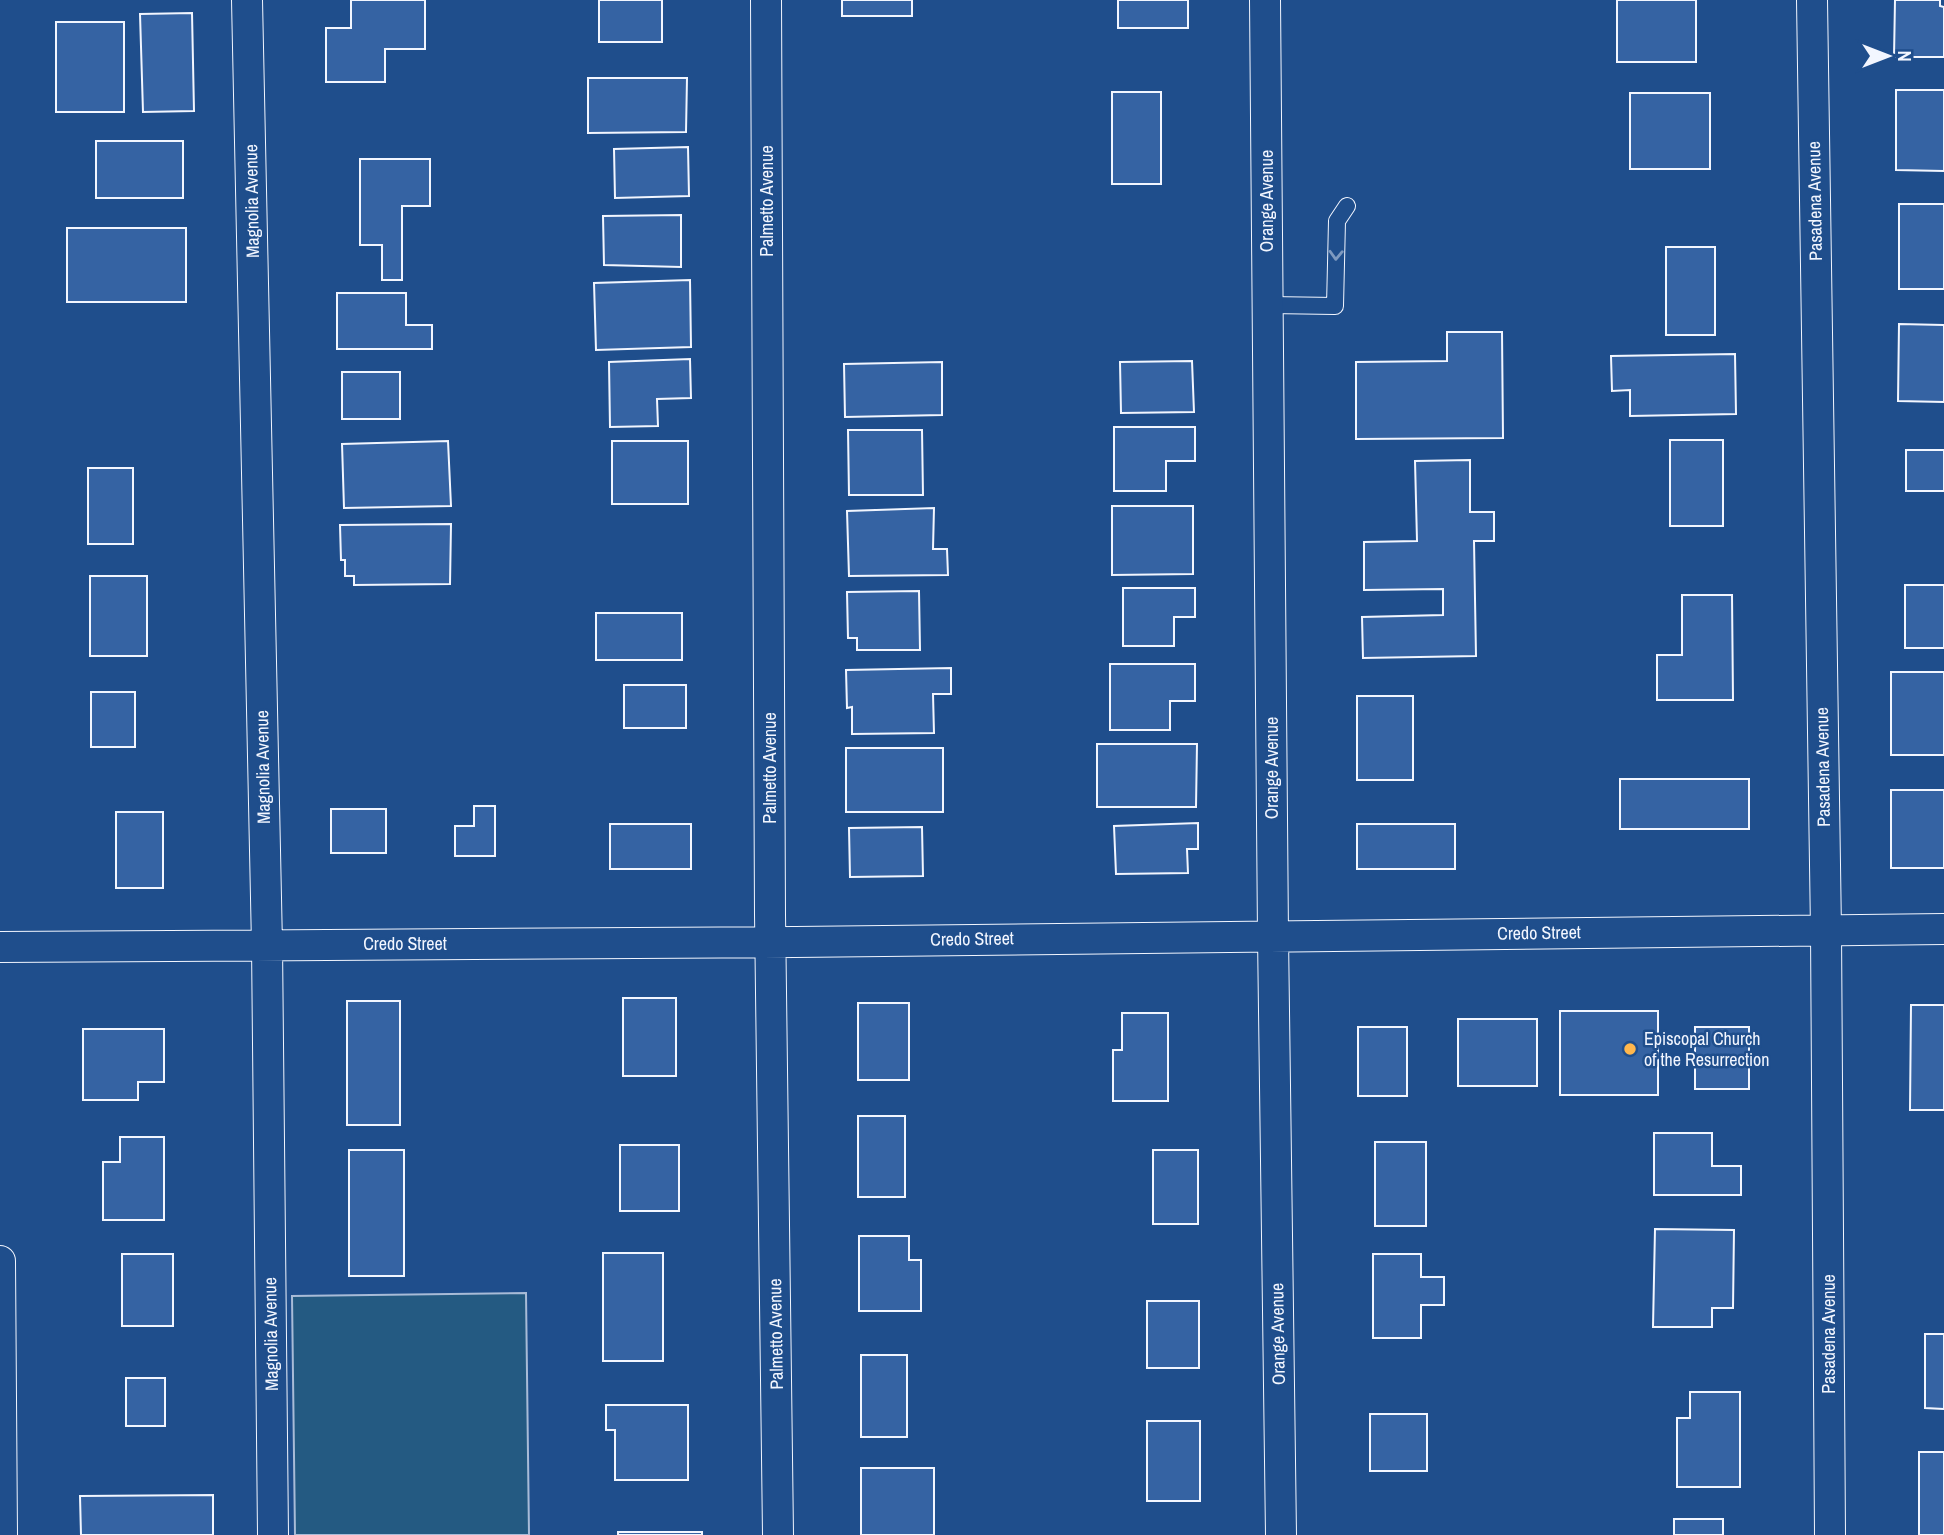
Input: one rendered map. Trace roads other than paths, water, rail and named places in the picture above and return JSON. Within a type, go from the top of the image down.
[{"type":"street","name":"Magnolia Avenue","points":[[247,0],[267,945],[273,1535]]},
{"type":"street","name":"Palmetto Avenue","points":[[766,0],[771,942],[778,1535]]},
{"type":"street","name":"Orange Avenue","points":[[1265,0],[1281,1535]]},
{"type":"street","name":"Pasadena Avenue","points":[[1812,0],[1826,931],[1830,1535]]},
{"type":"street","name":"Credo Street","points":[[0,947],[771,942],[1944,929]]},
{"type":"street","points":[[0,1261],[2,1535]]},
{"type":"lane","points":[[1268,305],[1335,306],[1337,221],[1347,206]]},
{"type":"place","name":"Episcopal Church of the Resurrection","points":[[1630,1049]]}]
